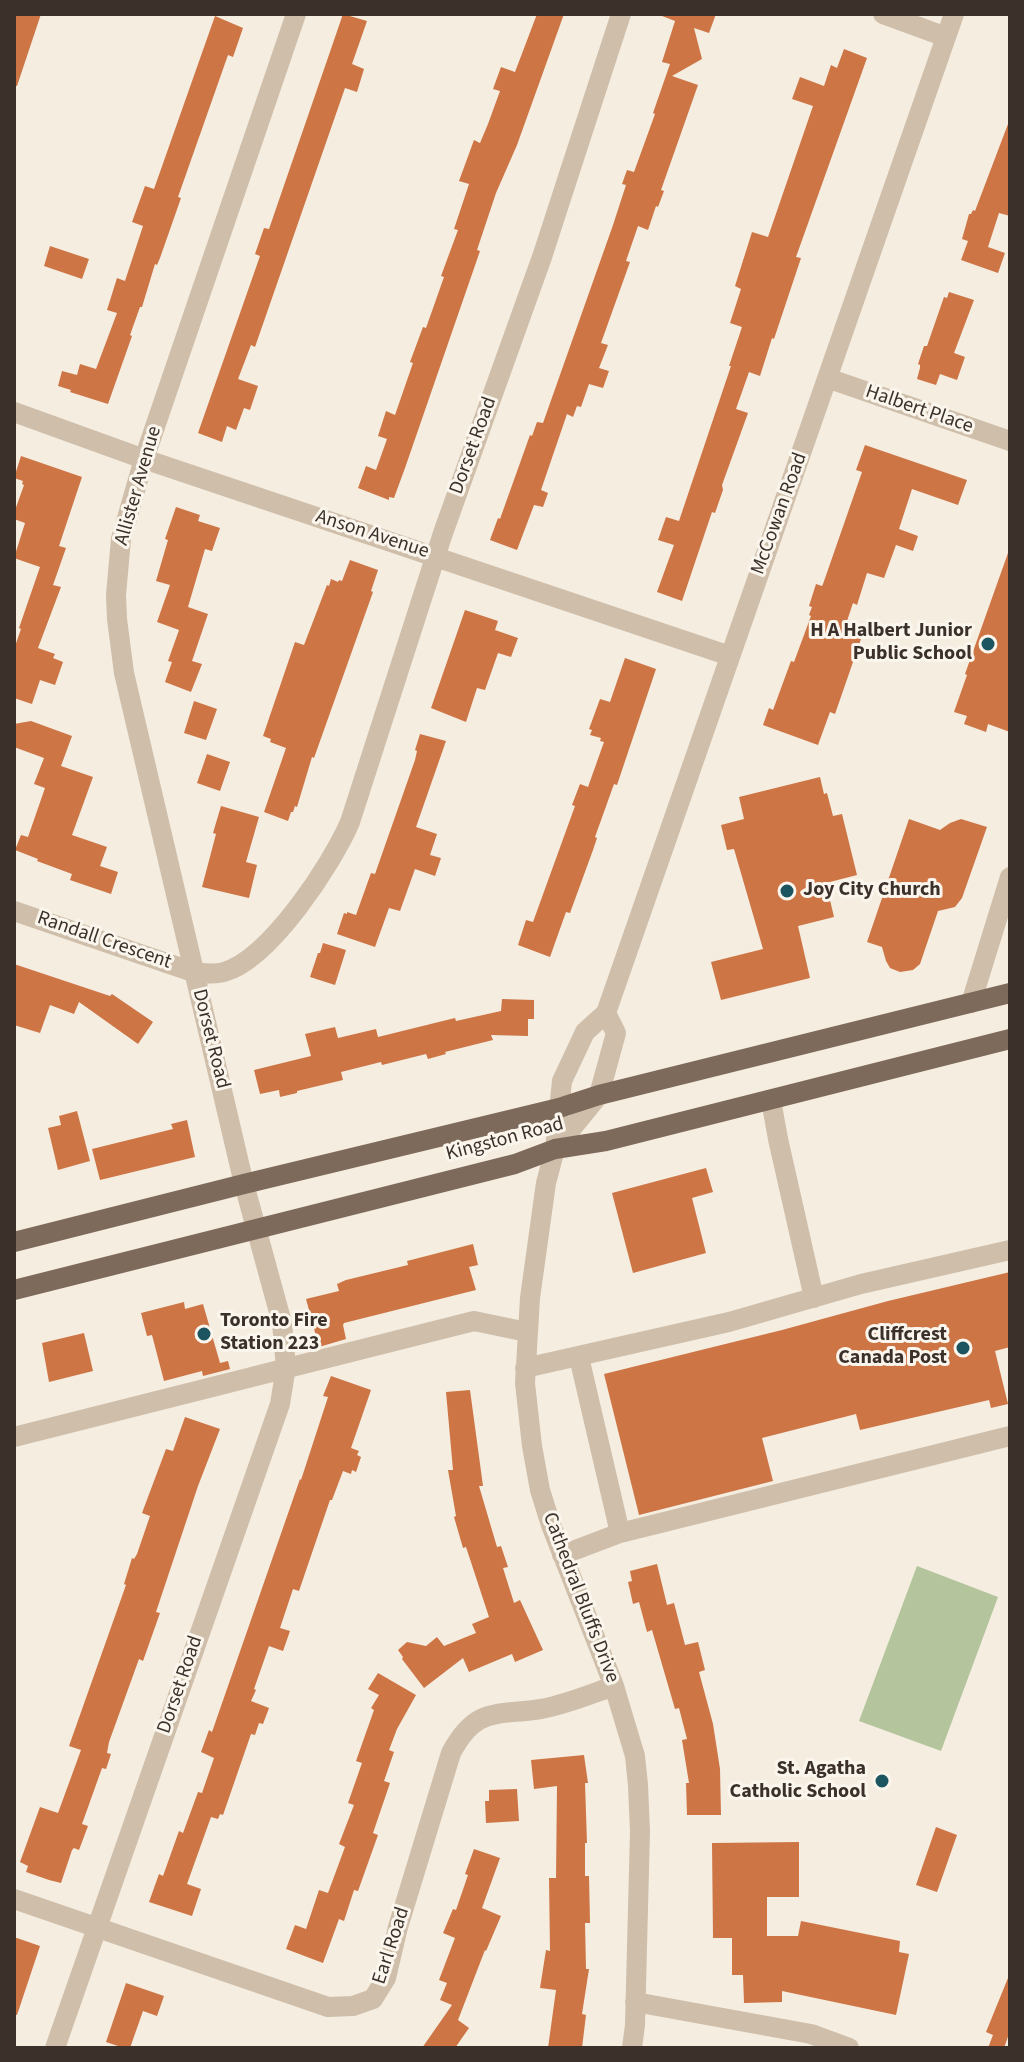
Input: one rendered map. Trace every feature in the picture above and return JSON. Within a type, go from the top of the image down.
[{"type":"main road","name":"Kingston Road","points":[[14,1242],[1010,993]]},
{"type":"main road","name":"Kingston Road","points":[[14,1290],[515,1164],[555,1149],[606,1141],[1010,1039]]},
{"type":"street","name":"Allister Avenue","points":[[193,972],[124,673],[116,595],[121,539],[144,459],[296,14]]},
{"type":"street","name":"Dorset Road","points":[[55,2048],[280,1404],[286,1367],[282,1323],[244,1184],[193,972],[225,972],[260,950],[276,935],[340,845],[436,556],[542,257],[621,14]]},
{"type":"street","points":[[883,14],[946,37]]},
{"type":"street","name":"McCowan Road","points":[[555,1149],[562,1081],[585,1032],[606,1013],[954,14]]},
{"type":"street","name":"Halbert Place","points":[[827,378],[1010,441]]},
{"type":"street","name":"Anson Avenue","points":[[14,412],[144,459],[730,656]]},
{"type":"street","points":[[971,1003],[1010,877]]},
{"type":"street","name":"Randall Crescent","points":[[14,911],[193,972]]},
{"type":"street","name":"McCowan Road","points":[[555,1149],[599,1095],[616,1033],[606,1013]]},
{"type":"street","points":[[771,1100],[814,1298]]},
{"type":"street","name":"Cathedral Bluffs Drive","points":[[555,1149],[546,1183],[530,1298],[525,1368],[527,1412],[540,1490],[614,1686],[630,1737],[638,1785],[640,1831],[632,2048]]},
{"type":"street","points":[[525,1368],[729,1322],[861,1284],[1010,1250]]},
{"type":"street","points":[[14,1437],[474,1321],[527,1332]]},
{"type":"street","points":[[579,1357],[620,1533]]},
{"type":"street","points":[[562,1555],[620,1533],[1010,1436]]},
{"type":"street","name":"Earl Road","points":[[14,1899],[328,2007],[353,2006],[373,1999],[386,1978],[398,1927],[451,1753],[459,1737],[476,1720],[501,1712],[543,1708],[614,1686]]},
{"type":"street","points":[[635,2002],[849,2048]]},
{"type":"green space","points":[[917,1566],[998,1597],[941,1751],[859,1721]]},
{"type":"building","points":[[14,14],[41,14],[17,86],[14,86]]},
{"type":"building","points":[[343,14],[367,21],[352,64],[364,69],[357,92],[345,88],[255,347],[251,345],[238,379],[258,386],[250,410],[244,408],[236,430],[227,426],[222,442],[198,433],[260,256],[255,254],[264,228],[269,229]]},
{"type":"building","points":[[537,14],[564,14],[517,145],[496,193],[477,250],[480,251],[405,468],[394,498],[389,497],[389,500],[358,488],[366,466],[376,470],[387,439],[378,436],[386,411],[395,415],[413,363],[410,362],[444,277],[441,276],[458,230],[454,229],[469,184],[459,181],[474,140],[480,143],[488,124],[500,91],[493,89],[501,67],[515,72]]},
{"type":"building","points":[[662,14],[716,14],[709,33],[694,28],[702,59],[672,76],[698,85],[661,190],[664,191],[658,207],[648,230],[638,226],[626,261],[630,262],[601,343],[608,345],[599,368],[609,371],[603,388],[589,384],[581,407],[577,406],[573,417],[567,414],[541,490],[548,493],[543,507],[534,505],[517,550],[490,540],[530,435],[537,422],[543,423],[613,225],[626,185],[622,184],[627,170],[634,172],[655,114],[670,64],[662,62],[675,21]]},
{"type":"building","points":[[215,16],[243,28],[233,57],[228,55],[108,404],[70,392],[58,386],[62,371],[77,375],[80,364],[96,369],[117,313],[107,310],[117,278],[125,281],[143,226],[132,222],[145,186],[154,189]]},
{"type":"building","points":[[844,49],[867,58],[796,257],[801,258],[774,339],[760,376],[749,372],[736,409],[748,413],[682,601],[657,592],[674,545],[658,540],[666,517],[679,521],[731,366],[742,327],[730,323],[741,289],[735,286],[752,232],[768,237],[813,106],[792,99],[800,77],[824,86],[831,65],[837,68]]},
{"type":"building","points":[[1008,124],[1010,216],[999,213],[988,247],[1005,253],[998,273],[961,260],[968,241],[962,239],[969,214],[975,211]]},
{"type":"building","points":[[50,246],[89,259],[82,279],[44,266]]},
{"type":"building","points":[[949,292],[974,300],[954,353],[965,357],[957,380],[940,374],[936,385],[917,379],[918,364],[944,297],[947,298]]},
{"type":"building","points":[[865,445],[967,480],[958,505],[912,489],[899,529],[918,536],[913,551],[896,545],[884,578],[867,573],[857,605],[853,603],[843,633],[861,639],[835,714],[830,712],[818,745],[763,725],[769,708],[773,710],[791,661],[794,662],[811,616],[812,607],[809,606],[816,584],[823,584],[862,472],[856,470]]},
{"type":"building","points":[[21,456],[82,477],[59,546],[66,548],[53,585],[61,587],[38,648],[55,654],[53,658],[63,662],[55,685],[40,680],[32,704],[14,698],[14,649],[40,567],[14,558],[25,523],[14,519],[24,485],[23,481],[14,478]]},
{"type":"building","points":[[176,507],[200,515],[198,521],[220,528],[212,551],[205,549],[188,607],[208,614],[192,661],[202,664],[191,692],[165,682],[172,662],[168,661],[179,630],[157,622],[170,585],[156,581]]},
{"type":"building","points":[[1008,553],[1010,732],[988,724],[986,732],[964,724],[967,716],[954,712]]},
{"type":"building","points":[[350,560],[378,570],[373,592],[312,757],[297,807],[288,821],[264,812],[286,748],[263,736],[295,642],[304,645],[327,585],[331,579],[342,581]]},
{"type":"building","points":[[465,610],[498,621],[495,630],[518,638],[511,657],[498,653],[485,690],[477,688],[466,722],[431,708]]},
{"type":"building","points":[[625,658],[656,669],[570,913],[566,912],[550,957],[518,945],[526,920],[533,922],[580,784],[588,787],[604,742],[590,735],[592,730],[589,729],[600,699],[610,702]]},
{"type":"building","points":[[194,701],[217,709],[206,740],[184,733]]},
{"type":"building","points":[[31,721],[72,736],[61,766],[93,777],[72,835],[107,847],[100,866],[118,872],[111,894],[70,880],[72,874],[15,850],[21,835],[28,837],[45,788],[34,784],[44,758],[14,747],[14,724]]},
{"type":"building","points":[[420,734],[446,741],[416,827],[437,834],[430,855],[441,858],[435,876],[415,869],[400,911],[389,908],[375,947],[337,934],[344,913],[356,915],[371,873],[375,874],[415,760]]},
{"type":"building","points":[[207,754],[230,762],[220,791],[197,783]]},
{"type":"building","name":"Joy City Church","points":[[820,777],[833,816],[842,814],[857,875],[826,883],[834,917],[798,926],[810,978],[721,1000],[711,962],[763,949],[734,849],[727,850],[721,825],[744,819],[739,797]]},
{"type":"building","points":[[221,806],[259,817],[246,862],[257,865],[249,898],[202,887]]},
{"type":"building","points":[[909,819],[940,830],[961,819],[987,827],[962,898],[955,907],[938,911],[920,964],[913,970],[900,972],[890,968],[882,947],[867,942]]},
{"type":"building","points":[[323,943],[346,950],[335,985],[310,977]]},
{"type":"building","points":[[14,964],[110,996],[112,994],[153,1022],[138,1044],[79,1002],[74,1014],[50,1005],[40,1033],[14,1025]]},
{"type":"building","points":[[502,999],[534,1000],[534,1019],[528,1019],[528,1036],[491,1035],[493,1040],[428,1059],[426,1054],[341,1072],[343,1080],[297,1093],[280,1097],[279,1090],[260,1094],[254,1070],[311,1056],[305,1034],[335,1027],[338,1038],[376,1029],[378,1037],[455,1018],[456,1021],[501,1011]]},
{"type":"building","points":[[77,1111],[90,1161],[58,1170],[48,1128],[61,1125],[59,1116]]},
{"type":"building","points":[[187,1120],[195,1157],[100,1180],[92,1149],[173,1129],[171,1124]]},
{"type":"building","points":[[706,1168],[713,1192],[692,1198],[706,1253],[633,1273],[612,1193]]},
{"type":"building","points":[[473,1244],[478,1265],[469,1267],[476,1290],[344,1323],[346,1339],[319,1347],[306,1299],[339,1291],[337,1284],[346,1280],[408,1265],[407,1261]]},
{"type":"building","points":[[1010,1272],[1010,1347],[995,1351],[1008,1404],[991,1408],[989,1400],[860,1430],[856,1414],[762,1438],[773,1481],[639,1515],[604,1374]]},
{"type":"building","points":[[184,1302],[185,1309],[203,1304],[220,1363],[228,1361],[230,1369],[203,1376],[202,1371],[164,1381],[152,1335],[147,1336],[141,1313]]},
{"type":"building","points":[[84,1333],[93,1371],[49,1382],[42,1343]]},
{"type":"building","points":[[331,1376],[371,1390],[351,1448],[359,1451],[357,1455],[361,1457],[356,1472],[343,1471],[299,1591],[293,1589],[280,1628],[290,1631],[283,1651],[269,1646],[251,1701],[269,1708],[263,1724],[259,1723],[255,1735],[251,1734],[223,1815],[220,1814],[218,1819],[211,1817],[187,1884],[201,1889],[192,1916],[149,1902],[159,1874],[163,1876],[179,1831],[183,1833],[198,1792],[202,1793],[214,1758],[201,1752],[209,1730],[212,1732],[301,1480],[328,1397],[323,1396]]},
{"type":"building","points":[[470,1390],[483,1486],[479,1486],[497,1547],[501,1546],[508,1567],[503,1568],[514,1603],[520,1600],[543,1650],[515,1662],[512,1654],[469,1672],[463,1658],[424,1688],[398,1650],[407,1642],[426,1646],[437,1637],[444,1646],[476,1633],[472,1624],[489,1617],[454,1517],[448,1470],[453,1470],[446,1392]]},
{"type":"building","points":[[185,1417],[220,1429],[156,1612],[160,1613],[143,1661],[139,1659],[109,1742],[107,1753],[111,1754],[106,1769],[102,1768],[82,1824],[88,1826],[79,1850],[72,1850],[61,1883],[49,1880],[26,1872],[28,1866],[20,1862],[40,1807],[58,1813],[81,1750],[69,1746],[126,1585],[132,1558],[137,1554],[150,1516],[142,1513],[166,1449],[173,1451]]},
{"type":"building","points":[[657,1564],[667,1605],[674,1603],[685,1645],[698,1642],[705,1670],[699,1672],[713,1724],[720,1769],[721,1815],[687,1815],[686,1783],[689,1783],[682,1740],[687,1739],[652,1630],[647,1632],[639,1602],[633,1604],[628,1582],[632,1581],[630,1571]]},
{"type":"building","points":[[378,1673],[416,1695],[389,1750],[394,1752],[384,1781],[390,1783],[373,1833],[378,1835],[358,1891],[354,1890],[344,1921],[339,1919],[323,1963],[286,1949],[295,1925],[306,1929],[319,1890],[328,1893],[345,1847],[339,1844],[354,1805],[348,1803],[362,1763],[356,1761],[374,1710],[371,1708],[379,1695],[368,1689]]},
{"type":"building","points":[[584,1755],[588,1783],[585,1783],[585,1876],[589,1876],[590,1923],[585,1923],[586,1969],[589,1969],[582,2014],[586,2015],[582,2048],[548,2048],[556,1990],[540,1988],[546,1950],[550,1951],[549,1878],[556,1878],[557,1786],[534,1789],[531,1760]]},
{"type":"building","points":[[517,1789],[519,1821],[486,1823],[485,1801],[489,1801],[489,1790]]},
{"type":"building","points":[[936,1827],[957,1835],[937,1892],[916,1885]]},
{"type":"building","points":[[799,1842],[799,1897],[767,1897],[767,1936],[798,1936],[801,1921],[900,1941],[899,1952],[909,1954],[896,2015],[782,1991],[782,2002],[744,2003],[743,1975],[732,1975],[732,1938],[713,1938],[712,1843]]},
{"type":"building","points":[[474,1849],[500,1858],[482,1908],[501,1916],[458,2020],[469,2028],[455,2048],[422,2048],[452,2005],[440,2000],[447,1983],[439,1980],[455,1938],[443,1933],[453,1909],[456,1910]]},
{"type":"building","points":[[14,1937],[40,1946],[17,2015],[14,2015]]},
{"type":"building","points":[[1008,1978],[1010,2031],[1004,2048],[988,2048],[993,2035],[986,2032]]},
{"type":"building","points":[[126,1983],[164,1996],[157,2016],[143,2011],[130,2048],[106,2042]]},
{"type":"place","name":"H A Halbert Junior Public School","points":[[988,644]]},
{"type":"place","name":"Joy City Church","points":[[787,891]]},
{"type":"place","name":"Toronto Fire Station 223","points":[[204,1334]]},
{"type":"place","name":"Cliffcrest Canada Post","points":[[963,1348]]},
{"type":"place","name":"St. Agatha Catholic School","points":[[882,1781]]}]
